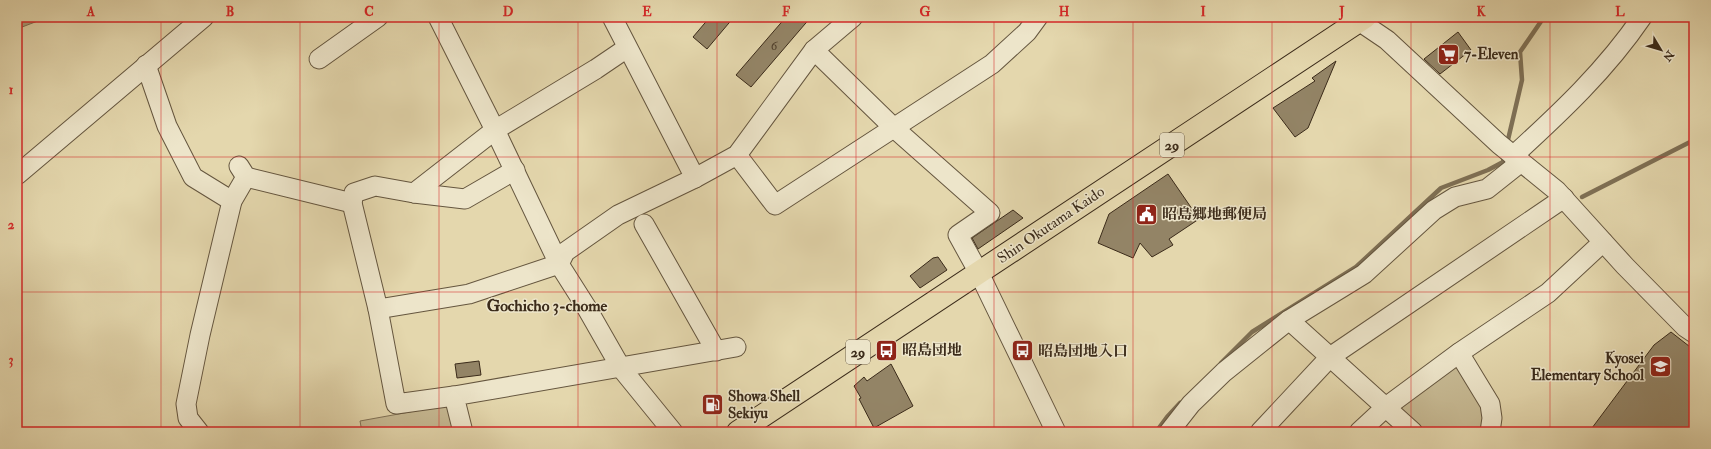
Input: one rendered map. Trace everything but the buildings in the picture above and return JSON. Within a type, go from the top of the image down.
[{"type":"main road","name":"Shin Okutama Kaido","points":[[738,432],[979,273],[1359,18]]},
{"type":"street","points":[[17,176],[204,17]]},
{"type":"street","points":[[319,59],[378,17]]},
{"type":"street","points":[[438,17],[515,170],[559,264],[585,305],[621,368],[673,432]]},
{"type":"street","points":[[612,17],[695,178]]},
{"type":"street","points":[[378,309],[469,294],[559,264],[565,252],[618,215],[695,178],[737,155],[814,50],[853,17]]},
{"type":"street","points":[[737,155],[775,205],[992,64],[1027,32],[1038,17]]},
{"type":"street","points":[[1169,432],[1191,404],[1224,372],[1289,320],[1364,274],[1434,210],[1455,197],[1487,189],[1511,154],[1572,101],[1624,43],[1642,17]]},
{"type":"street","points":[[1359,18],[1387,40],[1511,154],[1564,198],[1602,242],[1685,327],[1694,333]]},
{"type":"street","points":[[414,193],[495,130],[596,69],[627,48]]},
{"type":"street","points":[[814,50],[894,128],[990,212],[958,235],[979,273],[1056,432]]},
{"type":"street","points":[[146,65],[167,126],[193,177],[232,201]]},
{"type":"street","points":[[515,170],[465,199],[414,193],[375,186],[354,193],[352,203],[378,309],[396,404],[454,396],[736,347]]},
{"type":"street","points":[[199,432],[188,418],[186,404],[200,336],[232,201],[242,172],[352,203]]},
{"type":"street","points":[[1260,432],[1330,357],[1564,198]]},
{"type":"street","points":[[644,224],[716,351]]},
{"type":"street","points":[[1359,432],[1386,407],[1459,353],[1548,293],[1602,242]]},
{"type":"street","points":[[1289,320],[1412,432]]},
{"type":"street","points":[[1459,353],[1490,404],[1492,418],[1490,432]]},
{"type":"street","points":[[454,396],[463,432]]},
{"type":"shaded area","points":[[17,17],[48,17],[17,29]]},
{"type":"shaded area","points":[[1458,363],[1485,405],[1484,432],[1422,432],[1402,414],[1401,404]]},
{"type":"shaded area","points":[[448,405],[455,432],[362,432],[360,421]]},
{"type":"waterway","points":[[1507,144],[1522,80],[1520,52],[1544,17]]},
{"type":"waterway","points":[[1582,197],[1694,140]]},
{"type":"waterway","points":[[1221,363],[1252,332],[1356,267],[1441,188],[1488,170],[1503,162],[1504,155]]},
{"type":"waterway","points":[[1156,432],[1180,403]]},
{"type":"place","name":"7-Eleven","points":[[1448,54]]},
{"type":"place","name":"昭島郷地郵便局","points":[[1146,214]]},
{"type":"place","name":"昭島団地","points":[[887,350]]},
{"type":"place","name":"昭島団地入口","points":[[1022,351]]},
{"type":"place","name":"Kyosei Elementary School","points":[[1660,367]]},
{"type":"place","name":"Showa Shell Sekiyu","points":[[713,405]]},
{"type":"district","name":"Gochicho 3-chome","points":[[547,306]]}]
